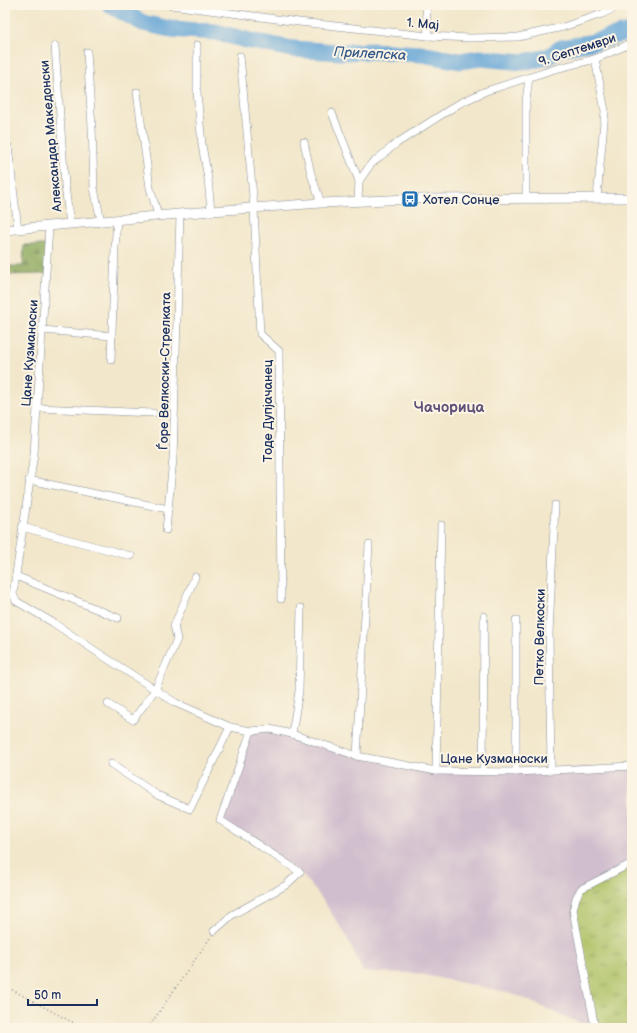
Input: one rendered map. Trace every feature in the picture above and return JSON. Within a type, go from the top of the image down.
[{"type":"street","name":"1. Мај","points":[[171,5],[299,22],[428,36],[470,38],[518,37],[563,27],[602,14],[621,5]]},
{"type":"street","points":[[426,5],[428,36]]},
{"type":"street","name":"9. Септември","points":[[529,78],[555,69],[595,59],[632,43]]},
{"type":"street","points":[[197,45],[197,92],[202,145],[208,179],[211,211]]},
{"type":"street","name":"Александар Македонски","points":[[55,46],[70,224]]},
{"type":"street","points":[[87,52],[94,188],[100,221]]},
{"type":"street","points":[[240,56],[254,208]]},
{"type":"street","points":[[595,59],[605,111],[597,198]]},
{"type":"street","points":[[359,181],[371,164],[397,143],[460,103],[486,91],[529,78],[526,101],[526,198]]},
{"type":"street","points":[[137,92],[150,188],[158,215]]},
{"type":"street","points":[[332,113],[359,181],[358,201]]},
{"type":"street","points":[[304,142],[321,203]]},
{"type":"street","points":[[8,146],[18,229]]},
{"type":"street","name":"Александар Македонски","points":[[5,230],[49,227],[158,215],[410,198],[632,198]]},
{"type":"street","name":"Тоде Дупјачанец","points":[[254,208],[260,334],[279,351],[281,599]]},
{"type":"street","name":"Ѓоре Велкоски-Стрелката","points":[[166,530],[173,459],[180,214]]},
{"type":"street","points":[[111,360],[118,219]]},
{"type":"street","name":"Цане Кузманоски","points":[[49,227],[34,454],[22,527],[16,576],[9,594],[16,601],[52,622],[155,690],[176,702],[230,727],[251,732],[270,729],[292,734],[357,756],[436,771],[516,772],[632,766]]},
{"type":"street","points":[[42,330],[112,336]]},
{"type":"street","points":[[38,408],[153,413]]},
{"type":"street","points":[[29,480],[168,509]]},
{"type":"street","name":"Петко Велкоски","points":[[551,770],[549,633],[555,505]]},
{"type":"street","points":[[436,771],[440,525]]},
{"type":"street","points":[[22,527],[131,556]]},
{"type":"street","points":[[357,756],[369,545]]},
{"type":"street","points":[[16,576],[118,618]]},
{"type":"street","points":[[108,704],[133,720],[155,690],[177,639],[174,626],[195,577]]},
{"type":"street","points":[[292,734],[300,691],[301,608]]},
{"type":"street","points":[[483,771],[484,616]]},
{"type":"street","name":"Петко Велкоски","points":[[516,620],[516,772]]},
{"type":"street","points":[[111,764],[157,795],[190,810],[230,727]]},
{"type":"street","points":[[214,931],[232,915],[286,885],[300,872],[220,820],[251,732]]},
{"type":"street","points":[[595,1028],[573,910],[576,898],[581,889],[632,863]]},
{"type":"path","points":[[148,1028],[214,931]]},
{"type":"path","points":[[632,940],[627,959],[627,973],[632,991]]},
{"type":"path","points":[[5,986],[83,1028]]},
{"type":"shaded area","points":[[270,729],[357,756],[436,771],[632,766],[632,863],[595,1028],[591,1028],[511,993],[414,973],[363,972],[346,935],[320,896],[300,872],[220,820],[251,731]]},
{"type":"green space","points":[[24,245],[48,245],[47,274],[5,275],[5,266],[23,266]]},
{"type":"green space","points":[[632,863],[632,1028],[595,1028],[573,910],[581,889]]},
{"type":"waterway","name":"Прилепска","points":[[110,5],[143,23],[170,29],[215,32],[293,49],[339,52],[373,51],[421,54],[460,61],[480,58],[523,62],[548,57],[561,48],[593,42],[632,31]]},
{"type":"place","name":"Хотел Сонце","points":[[410,199]]},
{"type":"district","name":"Чачорица","points":[[449,407]]}]
